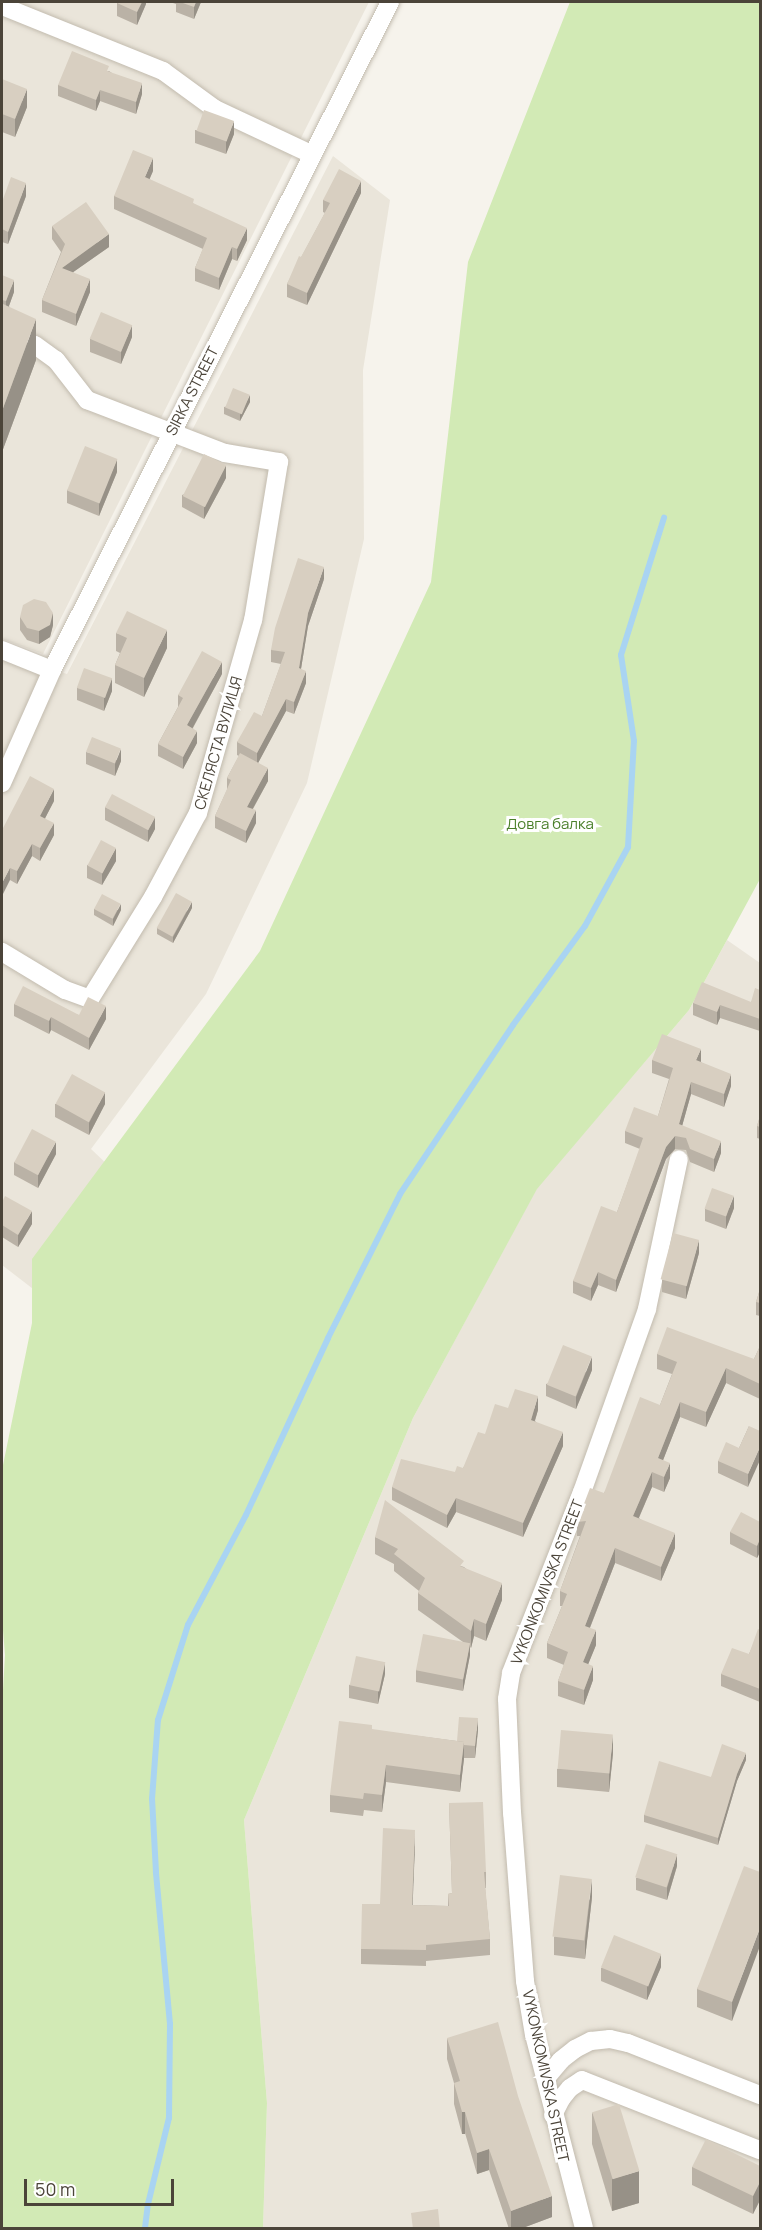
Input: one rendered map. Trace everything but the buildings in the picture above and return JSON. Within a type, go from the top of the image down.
[{"type":"street","name":"SIRKA STREET","points":[[2,783],[52,669],[390,2]]},
{"type":"street","points":[[2,6],[163,71],[215,109],[311,154]]},
{"type":"street","points":[[2,332],[35,345],[56,360],[87,400],[172,430]]},
{"type":"street","name":"СКЕЛЯСТА ВУЛИЦЯ","points":[[2,952],[65,990],[90,999],[153,897],[198,813],[253,620],[279,462],[225,453],[172,430]]},
{"type":"street","points":[[2,650],[52,669]]},
{"type":"street","name":"VYKONKOMIVSKA STREET","points":[[584,2229],[534,2035],[525,1981],[512,1813],[507,1699],[511,1673],[582,1492],[647,1309],[679,1159]]},
{"type":"street","points":[[546,2078],[561,2060],[575,2049],[591,2042],[610,2039],[628,2043],[760,2095]]},
{"type":"street","points":[[591,2042],[579,2052],[576,2065],[582,2080],[760,2150]]},
{"type":"street","points":[[554,2115],[561,2099],[570,2088],[582,2080]]},
{"type":"shaded area","points":[[2,2],[369,2],[43,654],[2,639]]},
{"type":"shaded area","points":[[333,156],[390,200],[363,370],[364,539],[307,783],[206,994],[91,1149],[170,1224],[76,1322],[2,1265],[2,652],[67,674]]},
{"type":"shaded area","points":[[727,940],[760,963],[760,2228],[263,2228],[267,2103],[244,1820],[413,1418],[537,1188],[689,1010]]},
{"type":"green space","name":"Довга балка","points":[[570,2],[760,2],[760,879],[689,1010],[537,1189],[413,1418],[244,1820],[267,2103],[263,2228],[2,2228],[2,1707],[5,1655],[2,1618],[2,1470],[32,1323],[32,1259],[260,951],[431,582],[468,262]]},
{"type":"waterway","points":[[145,2228],[148,2204],[169,2118],[170,2024],[156,1872],[152,1799],[158,1720],[188,1625],[246,1515],[328,1338],[400,1194],[513,1025],[585,926],[628,847],[634,741],[621,655],[664,518]]}]
